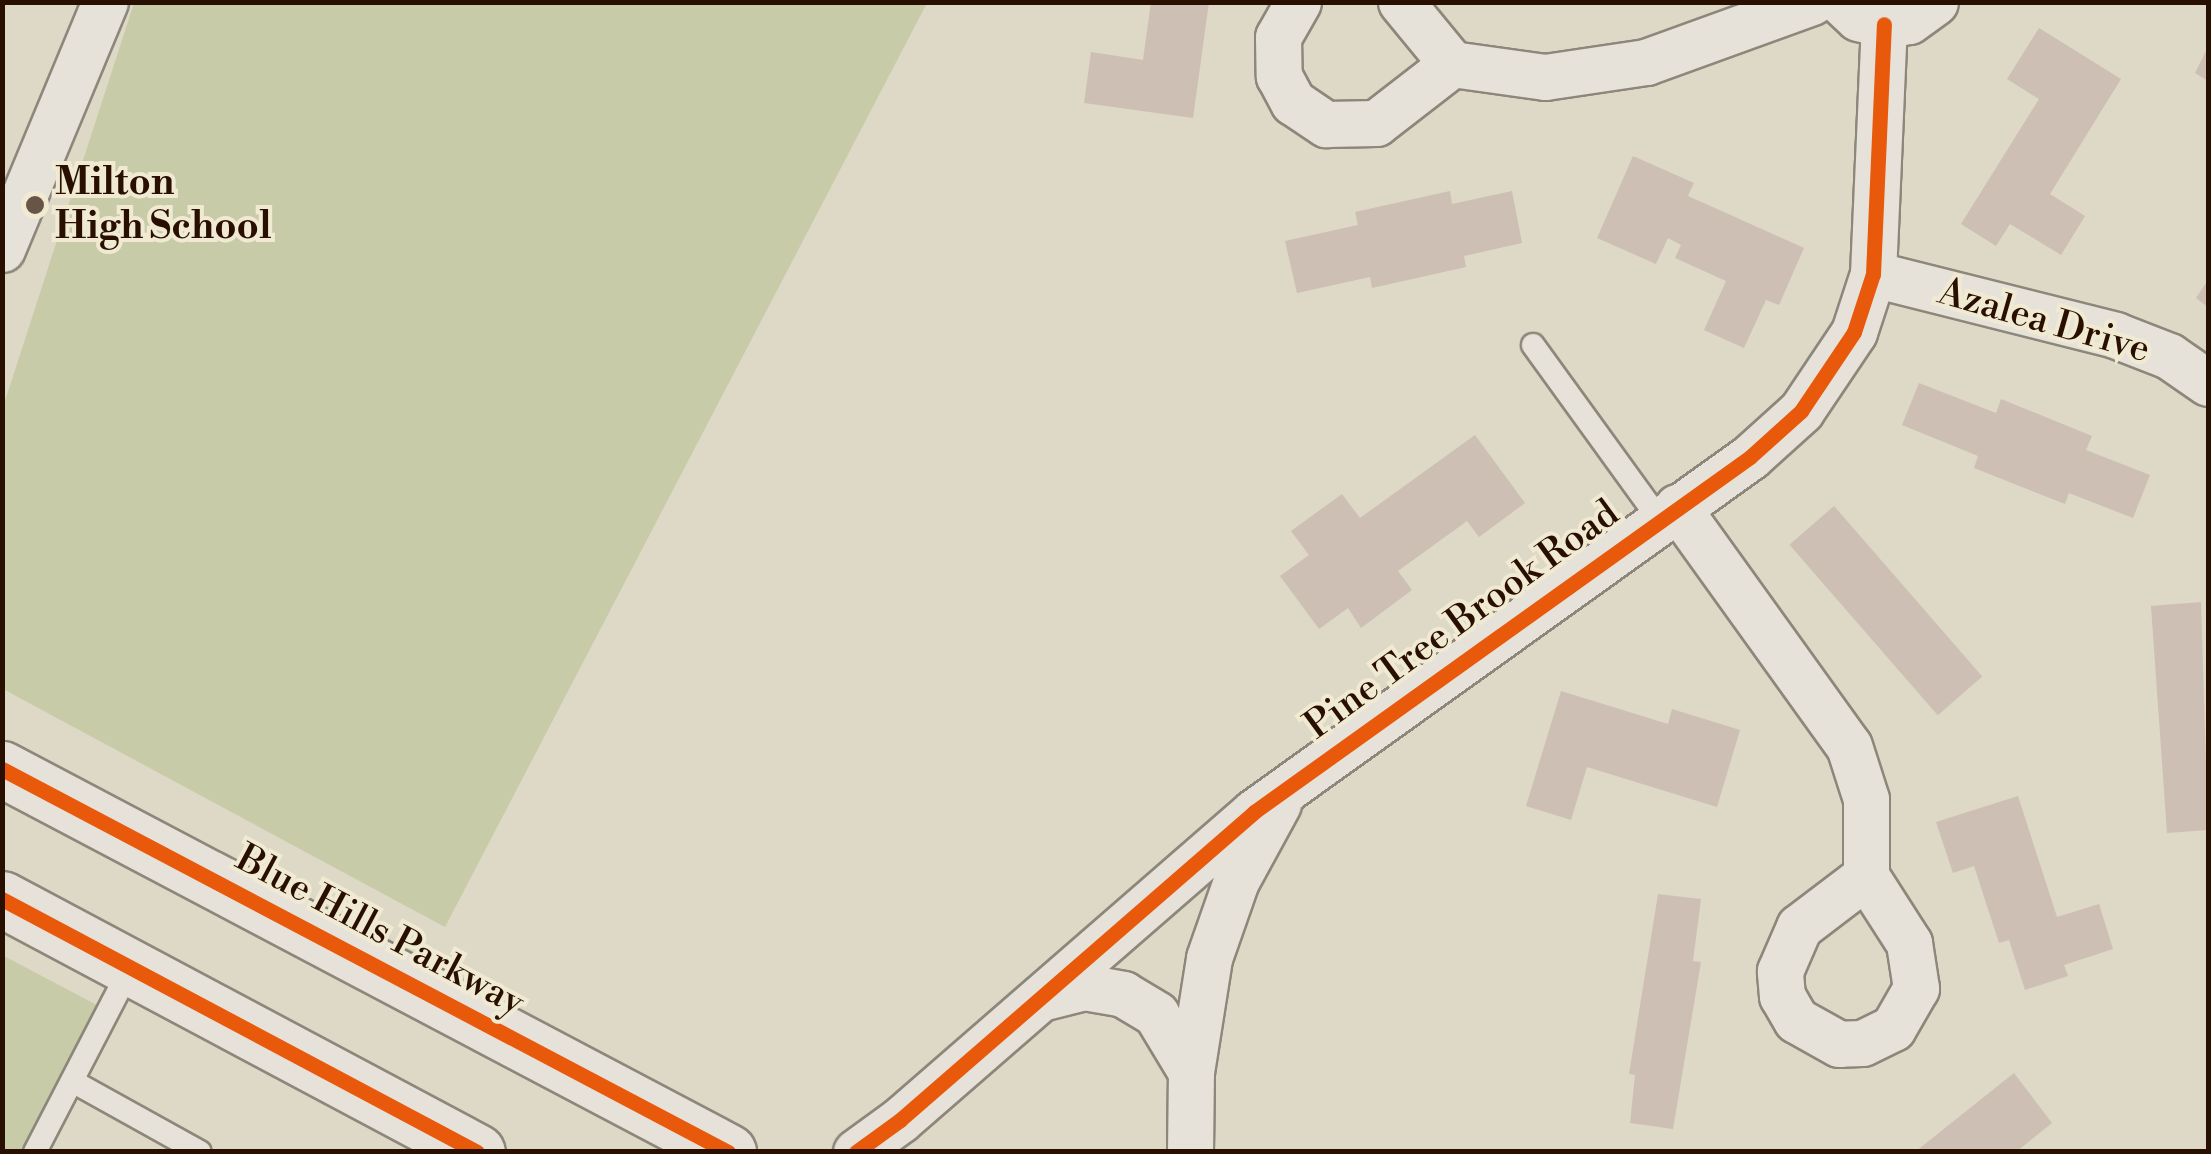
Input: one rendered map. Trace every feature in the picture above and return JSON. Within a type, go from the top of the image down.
[{"type":"main road","name":"Blue Hills Parkway","points":[[2,769],[728,1152]]},
{"type":"main road","points":[[2,899],[476,1152]]},
{"type":"street","points":[[2,249],[105,2]]},
{"type":"street","points":[[1298,2],[1278,37],[1279,76],[1293,102],[1326,124],[1376,123],[1452,64]]},
{"type":"street","points":[[1401,2],[1452,64],[1511,74],[1593,74],[1677,52],[1812,2]]},
{"type":"street","points":[[1841,2],[1858,18],[1884,24],[1909,21],[1934,2]]},
{"type":"street","name":"Pine Tree Brook Road","points":[[856,1152],[1293,782],[1776,436],[1822,386],[1854,332],[1873,274],[1884,24]]},
{"type":"street","name":"Azalea Drive","points":[[1873,274],[2115,335],[2169,356],[2208,383]]},
{"type":"street","points":[[1668,513],[1849,746],[1866,799],[1866,876]]},
{"type":"street","name":"Pine Tree Brook Road","points":[[1190,1152],[1191,1072],[1200,995],[1223,916],[1254,844],[1293,782]]},
{"type":"street","points":[[1040,998],[1084,986],[1123,994],[1156,1014],[1191,1072]]},
{"type":"lane","points":[[1533,345],[1668,513]]},
{"type":"lane","points":[[35,1152],[132,968]]},
{"type":"lane","points":[[72,1081],[159,1142],[200,1152]]},
{"type":"green space","points":[[134,3],[927,3],[445,927],[3,689],[3,407]]},
{"type":"green space","points":[[2,955],[112,1013],[35,1151],[3,1151]]},
{"type":"building","points":[[1151,2],[1209,2],[1193,118],[1084,103],[1091,52],[1143,60]]},
{"type":"building","points":[[2039,28],[2121,79],[2050,194],[2085,216],[2061,255],[2010,224],[1996,246],[1961,224],[2039,99],[2007,79]]},
{"type":"building","points":[[2208,47],[2208,81],[2195,73]]},
{"type":"building","points":[[1633,156],[1694,183],[1688,196],[1804,248],[1779,305],[1766,300],[1744,348],[1704,330],[1726,281],[1675,258],[1681,245],[1668,238],[1656,264],[1597,238]]},
{"type":"building","points":[[1450,191],[1452,204],[1512,191],[1522,243],[1464,256],[1466,267],[1372,288],[1370,277],[1297,293],[1285,241],[1358,225],[1355,212]]},
{"type":"building","points":[[2208,280],[2208,307],[2196,298]]},
{"type":"building","points":[[1919,383],[1996,413],[2001,399],[2092,436],[2086,450],[2150,475],[2133,518],[2069,493],[2065,504],[1974,468],[1978,456],[1902,425]]},
{"type":"building","points":[[1475,435],[1525,503],[1479,537],[1467,521],[1398,571],[1412,590],[1361,628],[1348,608],[1319,629],[1280,576],[1309,555],[1291,531],[1342,494],[1360,518]]},
{"type":"building","points":[[1834,506],[1982,677],[1938,715],[1789,545]]},
{"type":"building","points":[[2201,602],[2208,830],[2167,833],[2151,606]]},
{"type":"building","points":[[1561,691],[1668,724],[1672,709],[1740,730],[1717,807],[1587,767],[1571,820],[1526,806]]},
{"type":"building","points":[[2018,796],[2057,917],[2099,904],[2113,949],[2064,965],[2068,976],[2025,990],[2009,940],[1999,943],[1974,866],[1953,873],[1936,822]]},
{"type":"building","points":[[1658,894],[1701,899],[1693,961],[1701,962],[1673,1129],[1630,1123],[1635,1075],[1629,1074]]},
{"type":"building","points":[[2014,1073],[2052,1123],[2016,1152],[1915,1152]]},
{"type":"cycle path","points":[[856,1152],[900,1120],[1254,812],[1750,457],[1801,411],[1854,332],[1873,274],[1884,24]]},
{"type":"cycle path","points":[[2,769],[728,1152]]},
{"type":"cycle path","points":[[2,899],[477,1152]]},
{"type":"place","name":"Milton High School","points":[[35,205]]}]
